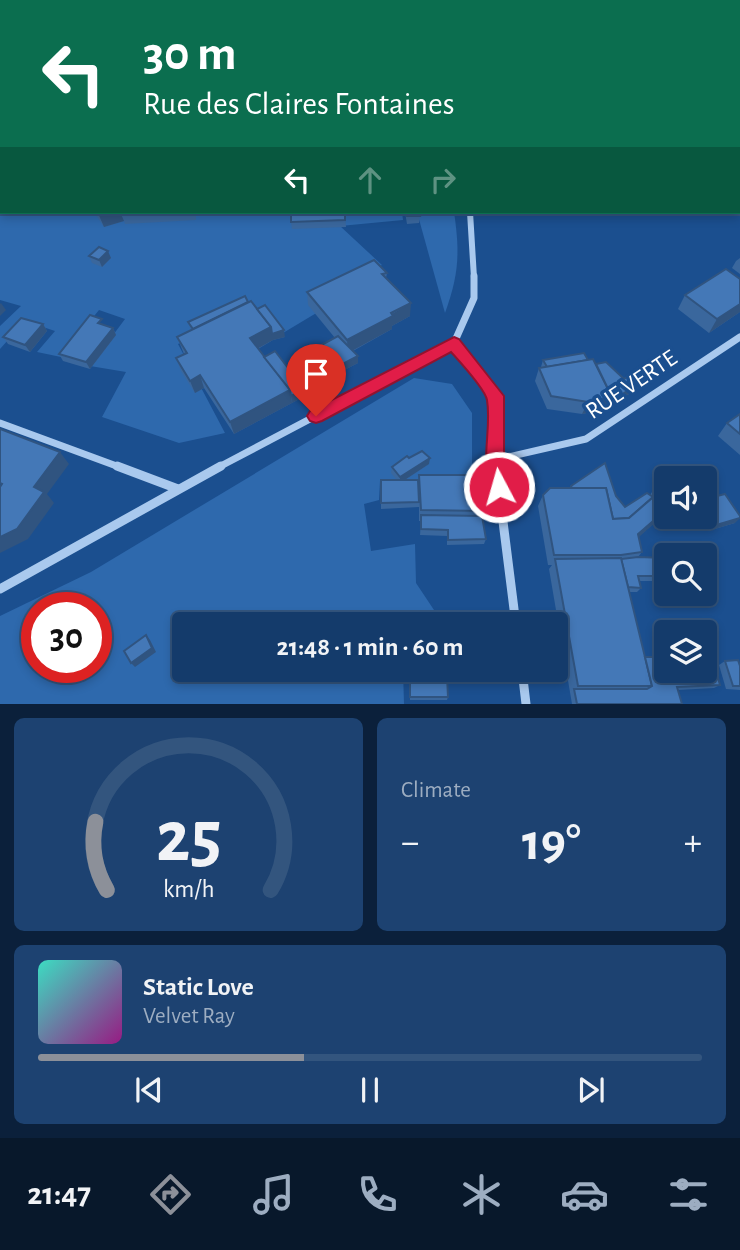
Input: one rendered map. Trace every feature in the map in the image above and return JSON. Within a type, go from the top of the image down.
[{"type":"street","points":[[0,589],[178,489],[454,343],[474,298],[470,214]]},
{"type":"street","name":"RUE VERTE","points":[[495,460],[586,439],[740,337]]},
{"type":"street","points":[[454,343],[495,396],[495,460],[514,612]]},
{"type":"street","points":[[0,423],[178,489]]},
{"type":"street","points":[[523,682],[526,704]]},
{"type":"shaded area","points":[[0,214],[402,214],[403,220],[340,226],[382,265],[369,270],[318,312],[283,333],[216,328],[178,344],[225,433],[179,443],[102,417],[126,372],[90,366],[125,319],[99,310],[61,357],[37,352],[55,331],[25,321],[0,349],[0,326],[21,306],[0,300]]},
{"type":"shaded area","points":[[418,214],[454,214],[457,263],[445,313]]},
{"type":"shaded area","points":[[414,378],[452,384],[472,413],[472,481],[380,481],[379,500],[364,504],[371,551],[415,544],[416,583],[435,612],[172,612],[172,682],[403,682],[404,704],[0,704],[0,616],[21,606],[21,683],[112,683],[112,592],[50,592],[91,572]]},
{"type":"building","points":[[291,214],[345,214],[345,220],[291,222]]},
{"type":"building","points":[[99,247],[108,251],[99,260],[89,256]]},
{"type":"building","points":[[374,260],[387,273],[382,274],[411,303],[391,313],[393,316],[347,340],[307,292]]},
{"type":"building","points":[[726,269],[740,279],[740,304],[717,319],[685,295]]},
{"type":"building","points":[[245,296],[248,302],[193,329],[188,322]]},
{"type":"building","points":[[251,301],[271,327],[250,338],[290,390],[230,422],[200,375],[190,381],[176,358],[187,353],[177,337]]},
{"type":"building","points":[[265,305],[284,330],[272,334],[271,327],[257,309]]},
{"type":"building","points":[[90,315],[102,319],[98,323],[113,328],[86,362],[59,354]]},
{"type":"building","points":[[21,318],[43,324],[25,345],[3,337]]},
{"type":"building","points":[[338,336],[358,356],[318,377],[301,356]]},
{"type":"building","points":[[275,351],[304,389],[291,396],[290,390],[264,357]]},
{"type":"building","points":[[584,353],[588,360],[547,367],[543,360]]},
{"type":"building","points":[[593,359],[612,397],[588,402],[551,396],[539,368]]},
{"type":"building","points":[[606,362],[624,379],[633,373],[642,381],[609,403],[612,397],[596,364]]},
{"type":"building","points":[[740,414],[740,434],[727,423]]},
{"type":"building","points":[[0,429],[60,452],[34,487],[44,492],[17,529],[0,537],[2,484]]},
{"type":"building","points":[[422,451],[430,458],[400,477],[392,467],[407,456],[409,458]]},
{"type":"building","points":[[605,463],[616,496],[625,507],[647,493],[653,497],[629,518],[613,519],[606,488],[571,486]]},
{"type":"building","points":[[419,475],[480,475],[484,511],[421,510]]},
{"type":"building","points":[[381,480],[418,480],[419,502],[381,503]]},
{"type":"building","points":[[550,488],[606,488],[613,519],[629,518],[654,496],[654,520],[638,534],[642,552],[621,555],[554,555],[543,495]]},
{"type":"building","points":[[725,494],[740,518],[717,525],[717,496]]},
{"type":"building","points":[[421,515],[482,516],[486,539],[448,540],[448,530],[421,529]]},
{"type":"building","points":[[621,558],[652,686],[578,686],[568,631],[568,612],[565,612],[555,559]]},
{"type":"building","points":[[654,558],[654,576],[638,576],[641,588],[628,587],[621,559]]},
{"type":"building","points":[[146,635],[152,648],[131,663],[124,651]]},
{"type":"building","points":[[645,657],[654,657],[654,683],[717,683],[717,674],[720,685],[677,687],[682,704],[577,704],[574,689],[647,689],[652,686]]},
{"type":"building","points":[[738,660],[740,686],[733,686],[725,661]]},
{"type":"building","points":[[410,682],[447,682],[448,697],[410,697]]},
{"type":"route","points":[[316,416],[454,343],[495,396],[495,460],[499,487]]}]
